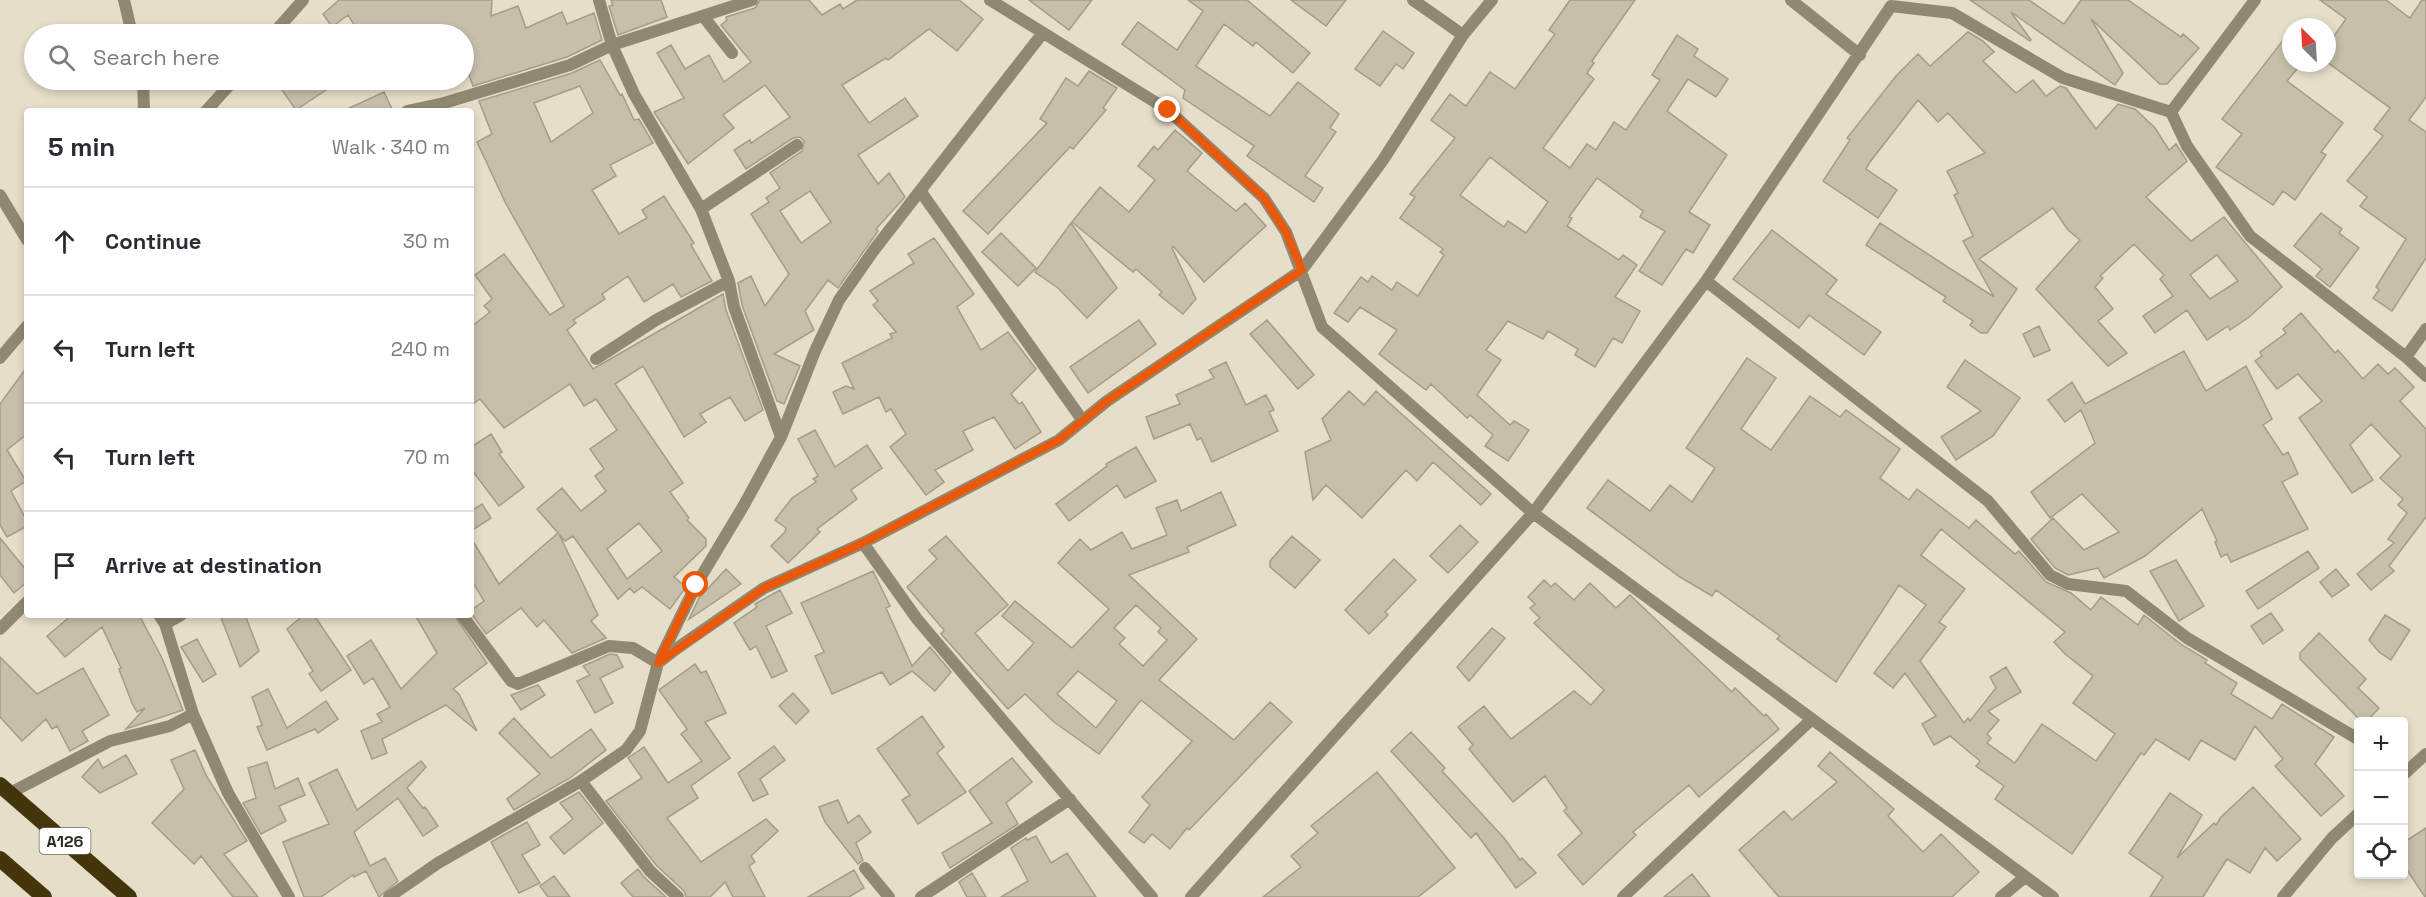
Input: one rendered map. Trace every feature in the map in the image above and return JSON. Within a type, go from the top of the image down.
[{"type":"highway","name":"A126","points":[[5,789],[129,897]]},
{"type":"highway","points":[[0,859],[44,897]]},
{"type":"street","points":[[124,0],[130,24]]},
{"type":"street","points":[[282,24],[303,0]]},
{"type":"street","points":[[599,0],[612,45],[634,94],[701,209],[729,281],[734,307],[781,437]]},
{"type":"street","points":[[420,108],[570,65],[612,45],[752,0]]},
{"type":"street","points":[[990,0],[1168,110],[1264,198],[1286,232],[1322,327],[1533,513],[2053,897]]},
{"type":"street","points":[[1413,0],[1463,35]]},
{"type":"street","points":[[658,663],[764,588],[863,543],[1059,440],[1107,401],[1302,270],[1383,160],[1463,35],[1492,0]]},
{"type":"street","points":[[1791,0],[1860,55]]},
{"type":"street","points":[[2171,112],[2255,0]]},
{"type":"street","points":[[1191,897],[1533,513],[1706,281],[1891,6],[1952,13],[2063,78],[2171,112],[2187,146],[2250,236],[2406,357],[2426,376]]},
{"type":"street","points":[[703,15],[732,52]]},
{"type":"street","points":[[388,897],[438,863],[581,781],[626,750],[640,731],[658,663],[696,585],[781,437],[815,351],[839,300],[874,250],[1042,34]]},
{"type":"street","points":[[144,108],[145,90]]},
{"type":"street","points":[[211,108],[226,90]]},
{"type":"street","points":[[701,209],[797,145]]},
{"type":"street","points":[[921,192],[1083,421]]},
{"type":"street","points":[[0,195],[24,235]]},
{"type":"street","points":[[596,359],[657,320],[729,281]]},
{"type":"street","points":[[1706,281],[1988,501],[2050,575],[2068,584],[2109,586],[2126,591],[2187,638],[2354,737]]},
{"type":"street","points":[[2406,357],[2426,329]]},
{"type":"street","points":[[0,358],[24,330]]},
{"type":"street","points":[[863,543],[917,619],[1152,897]]},
{"type":"street","points":[[0,629],[24,605]]},
{"type":"street","points":[[464,618],[512,681],[518,684],[609,646],[633,648],[658,663]]},
{"type":"street","points":[[162,620],[194,714],[228,793],[289,897]]},
{"type":"street","points":[[5,789],[110,741],[170,726],[194,714]]},
{"type":"street","points":[[1623,897],[1812,719]]},
{"type":"street","points":[[2408,767],[2426,754]]},
{"type":"street","points":[[581,781],[650,871],[678,897]]},
{"type":"street","points":[[921,897],[1070,799]]},
{"type":"street","points":[[2283,897],[2331,838],[2354,818]]},
{"type":"street","points":[[865,868],[889,897]]},
{"type":"street","points":[[2001,897],[2025,877]]},
{"type":"building","points":[[339,0],[492,0],[491,16],[518,6],[526,28],[562,12],[567,24],[594,13],[602,40],[567,57],[474,86],[474,24],[354,24],[348,15],[336,24],[330,24],[323,14]]},
{"type":"building","points":[[611,0],[661,0],[667,17],[618,35],[609,6],[613,5]]},
{"type":"building","points":[[760,0],[809,0],[822,15],[840,4],[843,9],[857,0],[959,0],[983,19],[957,51],[929,29],[888,60],[886,58],[842,85],[869,123],[905,98],[918,116],[858,155],[878,184],[889,173],[905,197],[876,229],[878,231],[838,288],[828,280],[805,311],[814,330],[774,354],[800,366],[784,404],[777,401],[742,305],[738,283],[751,276],[765,306],[789,274],[751,214],[769,202],[766,198],[780,188],[770,173],[802,151],[804,141],[800,137],[793,138],[746,169],[734,150],[750,140],[751,143],[790,117],[765,85],[723,115],[734,128],[688,164],[654,112],[684,98],[657,53],[671,45],[685,69],[709,55],[724,82],[751,62],[721,25],[727,20],[726,17],[755,8]],"holes":[[[810,191],[831,222],[801,243],[780,211]]]},
{"type":"building","points":[[1029,0],[1092,0],[1069,30]]},
{"type":"building","points":[[1188,0],[1247,0],[1310,53],[1293,73],[1256,42],[1253,46],[1224,24],[1196,66],[1270,116],[1298,82],[1339,114],[1330,128],[1336,132],[1305,176],[1323,188],[1314,202],[1247,156],[1254,146],[1183,98],[1185,90],[1122,44],[1138,22],[1177,50],[1203,11]]},
{"type":"building","points":[[1291,0],[1346,0],[1326,26]]},
{"type":"building","points":[[1570,0],[1635,0],[1592,61],[1594,63],[1587,73],[1594,79],[1543,148],[1570,168],[1587,144],[1596,150],[1614,122],[1626,130],[1660,80],[1652,75],[1677,35],[1698,49],[1694,56],[1728,79],[1716,97],[1688,79],[1667,111],[1727,155],[1689,212],[1710,225],[1693,253],[1686,249],[1662,285],[1639,271],[1665,231],[1640,217],[1643,211],[1597,178],[1569,217],[1572,218],[1567,226],[1619,260],[1623,255],[1637,265],[1615,297],[1640,311],[1622,343],[1613,338],[1595,367],[1575,355],[1578,349],[1548,331],[1543,339],[1508,321],[1486,350],[1501,360],[1477,395],[1510,425],[1514,421],[1529,430],[1508,461],[1485,446],[1493,435],[1470,415],[1467,418],[1431,384],[1426,390],[1379,354],[1397,330],[1360,307],[1348,322],[1334,313],[1361,277],[1368,282],[1372,276],[1392,290],[1397,282],[1418,296],[1444,255],[1440,252],[1443,249],[1400,218],[1415,197],[1410,194],[1455,138],[1431,120],[1450,94],[1466,106],[1490,72],[1515,89],[1555,34],[1549,30]],"holes":[[[1490,157],[1548,202],[1526,233],[1508,221],[1504,227],[1460,195]]]},
{"type":"building","points":[[1970,0],[2029,0],[2064,24],[2081,0],[2128,0],[2181,37],[2183,34],[2199,48],[2167,84],[2160,84],[2091,19],[2123,73],[2115,85],[2011,12],[2030,41]]},
{"type":"building","points":[[2320,0],[2386,0],[2410,18],[2422,0],[2426,0],[2426,97],[2409,120],[2426,132],[2426,258],[2392,311],[2373,298],[2379,290],[2376,287],[2406,239],[2360,206],[2367,197],[2347,181],[2383,136],[2374,129],[2390,108],[2336,69],[2336,33],[2346,19]]},
{"type":"building","points":[[1383,31],[1414,53],[1403,69],[1396,64],[1380,86],[1355,69]]},
{"type":"building","points":[[1968,32],[1983,41],[1994,52],[1983,61],[2016,93],[2033,80],[2046,96],[2060,86],[2066,88],[2096,129],[2118,104],[2135,109],[2155,128],[2169,150],[2176,144],[2187,161],[2146,197],[2191,241],[2224,217],[2282,287],[2248,318],[2230,330],[2228,326],[2207,340],[2187,310],[2155,333],[2143,316],[2173,296],[2160,279],[2164,275],[2134,244],[2100,276],[2103,278],[2095,287],[2113,309],[2098,321],[2127,353],[2108,366],[2036,289],[2080,240],[2068,230],[2053,208],[1979,259],[2017,289],[1987,333],[1981,333],[1970,325],[1973,321],[1943,301],[1946,297],[1866,245],[1880,223],[1994,297],[1963,241],[1973,236],[1954,195],[1958,193],[1947,171],[1985,153],[1948,113],[1938,122],[1918,100],[1870,162],[1866,169],[1897,190],[1878,218],[1823,181],[1850,140],[1847,138],[1896,76],[1918,54],[1930,66]],"holes":[[[2217,255],[2238,281],[2210,299],[2190,275]]]},
{"type":"building","points":[[2282,42],[2282,72],[2294,72],[2287,81],[2343,123],[2321,152],[2326,155],[2295,200],[2283,191],[2273,205],[2216,167],[2242,134],[2222,119]]},
{"type":"building","points":[[600,60],[620,95],[622,94],[634,120],[639,119],[653,143],[610,165],[616,176],[592,190],[619,234],[647,218],[642,210],[664,196],[694,243],[691,245],[712,281],[681,297],[673,284],[644,302],[628,276],[602,294],[605,299],[573,320],[576,323],[567,330],[593,369],[723,294],[726,310],[763,410],[745,421],[730,397],[700,414],[706,422],[684,437],[643,366],[615,384],[683,483],[670,492],[689,518],[687,520],[706,539],[706,546],[674,577],[686,587],[670,609],[642,587],[634,593],[630,588],[618,599],[573,536],[565,541],[559,534],[598,615],[591,621],[606,638],[572,653],[544,620],[537,627],[521,608],[486,634],[474,617],[474,608],[484,601],[474,584],[474,543],[499,584],[558,533],[537,509],[562,488],[581,511],[606,491],[595,476],[604,469],[590,449],[617,430],[596,399],[584,406],[570,384],[504,428],[480,399],[474,403],[474,325],[490,312],[484,306],[492,299],[475,275],[504,254],[550,315],[564,306],[506,204],[477,142],[492,134],[479,101],[572,73]],"holes":[[[580,86],[593,113],[551,142],[534,103]],[[639,523],[662,551],[627,579],[607,549]]]},
{"type":"building","points":[[1089,71],[1117,88],[1103,108],[1106,110],[1073,149],[1070,147],[988,234],[963,211],[1047,123],[1040,119],[1066,78],[1078,86]]},
{"type":"building","points":[[282,90],[326,90],[299,108],[295,108]]},
{"type":"building","points":[[384,92],[392,108],[349,108]]},
{"type":"building","points":[[1175,130],[1202,153],[1187,171],[1236,211],[1245,203],[1266,226],[1204,282],[1173,246],[1196,299],[1183,314],[1159,295],[1162,292],[1136,269],[1133,272],[1072,222],[1100,187],[1129,212],[1155,180],[1138,166],[1154,146],[1158,150]]},
{"type":"building","points":[[2321,213],[2342,229],[2339,233],[2359,248],[2330,287],[2316,276],[2322,269],[2294,246]]},
{"type":"building","points":[[1071,223],[1117,288],[1087,318],[1058,288],[1035,272]]},
{"type":"building","points":[[1772,230],[1837,280],[1826,294],[1881,332],[1864,355],[1809,315],[1799,328],[1733,279]]},
{"type":"building","points":[[1001,233],[1036,268],[1018,286],[982,252]]},
{"type":"building","points":[[934,238],[974,294],[957,307],[981,350],[1008,332],[1036,369],[1011,394],[1019,404],[1022,402],[1041,432],[1015,449],[994,417],[963,431],[973,450],[935,470],[944,482],[926,495],[890,447],[906,434],[891,409],[886,412],[879,397],[843,414],[833,392],[846,386],[854,389],[842,363],[892,338],[890,334],[896,332],[873,305],[878,301],[870,291],[914,263],[908,254]]},
{"type":"building","points":[[2301,313],[2335,353],[2338,350],[2363,379],[2378,364],[2388,374],[2395,368],[2414,387],[2400,401],[2426,429],[2426,517],[2389,566],[2394,571],[2371,590],[2357,574],[2394,543],[2388,539],[2407,513],[2398,505],[2403,499],[2380,478],[2401,456],[2371,424],[2350,445],[2373,480],[2352,493],[2299,418],[2322,401],[2298,374],[2277,389],[2255,361],[2262,356],[2260,352],[2286,333],[2283,329]]},
{"type":"building","points":[[1139,320],[1156,344],[1088,393],[1070,367]]},
{"type":"building","points":[[1267,320],[1314,375],[1298,389],[1250,334]]},
{"type":"building","points":[[2039,326],[2050,350],[2034,357],[2023,334]]},
{"type":"building","points":[[2184,351],[2206,391],[2246,366],[2272,419],[2263,425],[2283,455],[2288,452],[2298,474],[2282,482],[2308,529],[2231,562],[2227,554],[2221,557],[2215,542],[2217,541],[2202,509],[2145,556],[2104,578],[2098,568],[2068,575],[2055,568],[2031,539],[2053,518],[2084,550],[2119,532],[2082,494],[2050,518],[2031,492],[2095,443],[2081,410],[2065,422],[2048,400],[2072,382],[2085,404]]},
{"type":"building","points":[[1747,358],[1776,378],[1741,429],[1771,450],[1810,396],[1840,417],[1846,410],[1900,449],[1880,478],[1909,500],[1917,489],[1969,528],[1976,520],[2015,554],[2019,551],[2046,582],[2071,593],[2091,610],[2101,597],[2138,625],[2144,615],[2182,645],[2207,660],[2205,663],[2237,683],[2231,694],[2272,719],[2282,704],[2334,737],[2315,764],[2344,796],[2321,816],[2275,766],[2283,759],[2255,726],[2235,760],[2201,740],[2189,760],[2156,739],[2144,755],[2141,753],[2072,854],[1995,799],[2004,786],[1976,766],[1980,761],[1950,736],[1934,745],[1922,724],[1936,716],[1905,673],[1893,688],[1874,673],[1926,605],[1899,585],[1836,682],[1777,639],[1780,636],[1716,590],[1712,596],[1680,577],[1587,508],[1608,480],[1650,511],[1670,485],[1692,502],[1715,468],[1686,448]],"holes":[[[1941,529],[2065,632],[2054,642],[2065,654],[2093,676],[2073,703],[2115,734],[2096,761],[2042,724],[2015,763],[1987,743],[1991,738],[1987,734],[1999,720],[1988,711],[2021,692],[2006,667],[1990,677],[1996,688],[1970,721],[1968,718],[1964,723],[1920,661],[1946,627],[1939,622],[1965,589],[1921,555]]]},
{"type":"building","points":[[1965,360],[2020,398],[1993,436],[1956,460],[1941,437],[1981,411],[1947,387]]},
{"type":"building","points":[[1226,362],[1246,405],[1266,395],[1274,410],[1269,412],[1278,431],[1212,462],[1201,438],[1197,440],[1190,424],[1154,439],[1146,417],[1180,404],[1176,395],[1214,378],[1209,370]]},
{"type":"building","points":[[24,371],[24,436],[7,450],[24,478],[24,482],[11,491],[24,515],[24,528],[7,537],[0,525],[0,404]]},
{"type":"building","points":[[1349,391],[1364,405],[1376,391],[1491,494],[1481,505],[1433,462],[1417,481],[1406,470],[1362,518],[1326,485],[1313,500],[1305,452],[1331,440],[1322,419]]},
{"type":"building","points":[[815,430],[835,467],[867,445],[882,468],[851,490],[857,499],[817,529],[820,532],[788,563],[771,546],[786,528],[775,520],[792,498],[816,482],[813,479],[818,476],[798,439]]},
{"type":"building","points":[[491,434],[502,452],[499,454],[524,487],[499,506],[474,473],[474,445]]},
{"type":"building","points":[[1136,447],[1156,481],[1125,498],[1117,485],[1069,521],[1056,504],[1107,466],[1106,464]]},
{"type":"building","points":[[1221,492],[1236,525],[1187,547],[1189,552],[1129,575],[1197,639],[1159,680],[1234,740],[1270,702],[1292,722],[1189,830],[1187,828],[1170,849],[1152,834],[1144,843],[1129,832],[1150,805],[1142,797],[1192,741],[1141,700],[1099,754],[1054,722],[1025,694],[1008,709],[941,634],[944,630],[907,587],[937,559],[929,550],[946,536],[1008,605],[975,633],[1008,671],[1034,643],[1002,616],[1015,601],[1072,648],[1109,609],[1058,563],[1080,539],[1091,550],[1122,532],[1132,549],[1167,535],[1156,508],[1177,500],[1181,511]],"holes":[[[1136,605],[1161,628],[1158,632],[1167,640],[1143,666],[1119,644],[1125,638],[1114,628]],[[1078,671],[1117,701],[1096,728],[1057,694]]]},
{"type":"building","points":[[482,504],[491,518],[474,529],[474,509]]},
{"type":"building","points":[[1460,525],[1478,542],[1448,573],[1430,556]]},
{"type":"building","points":[[1292,536],[1320,560],[1295,588],[1270,567],[1270,561]]},
{"type":"building","points":[[0,538],[24,567],[24,585],[14,593],[0,575]]},
{"type":"building","points":[[2308,551],[2319,568],[2258,609],[2246,591]]},
{"type":"building","points":[[1394,559],[1416,580],[1385,612],[1388,615],[1369,634],[1345,610]]},
{"type":"building","points":[[2176,560],[2204,606],[2179,621],[2150,571]]},
{"type":"building","points":[[726,569],[741,584],[689,619],[699,598]]},
{"type":"building","points":[[2336,569],[2349,585],[2332,597],[2320,582]]},
{"type":"building","points":[[873,571],[890,606],[886,608],[912,666],[930,647],[951,672],[935,691],[912,671],[890,685],[882,672],[832,694],[815,656],[824,652],[801,603]]},
{"type":"building","points":[[1544,580],[1551,587],[1555,583],[1574,600],[1590,583],[1616,608],[1630,595],[1732,692],[1735,688],[1764,716],[1766,714],[1779,729],[1699,797],[1689,785],[1633,832],[1636,835],[1583,885],[1558,855],[1582,833],[1564,811],[1567,808],[1545,776],[1513,802],[1469,749],[1473,745],[1458,727],[1484,706],[1511,739],[1574,691],[1591,705],[1604,690],[1534,623],[1540,618],[1530,608],[1535,604],[1528,597]]},
{"type":"building","points":[[780,590],[792,613],[766,626],[787,671],[772,678],[756,646],[750,650],[734,623],[757,607],[755,604]]},
{"type":"building","points":[[2271,613],[2283,630],[2263,644],[2251,626]]},
{"type":"building","points":[[2385,615],[2410,630],[2391,660],[2379,652],[2369,640]]},
{"type":"building","points":[[68,618],[141,618],[162,658],[183,710],[126,729],[145,708],[137,712],[132,703],[119,669],[121,668],[102,627],[65,657],[47,636]]},
{"type":"building","points":[[221,618],[246,618],[259,651],[240,667]]},
{"type":"building","points":[[300,618],[316,618],[351,670],[321,691],[309,674],[313,671],[287,629]]},
{"type":"building","points":[[417,618],[456,618],[487,663],[453,689],[459,694],[477,731],[446,705],[382,739],[387,753],[372,759],[361,731],[382,722],[377,714],[390,707],[373,678],[364,684],[347,656],[371,640],[401,689],[437,653]]},
{"type":"building","points":[[1492,628],[1505,638],[1469,681],[1457,667]]},
{"type":"building","points":[[2319,633],[2366,679],[2358,688],[2379,708],[2371,717],[2357,717],[2300,659],[2300,653]]},
{"type":"building","points":[[197,639],[216,674],[203,682],[181,647]]},
{"type":"building","points":[[610,654],[617,655],[623,667],[600,678],[613,703],[595,713],[577,681],[590,675],[583,666]]},
{"type":"building","points":[[0,657],[37,694],[83,668],[109,715],[82,731],[88,741],[70,751],[57,726],[52,729],[46,719],[22,741],[0,717]]},
{"type":"building","points":[[695,664],[701,673],[706,671],[726,713],[705,722],[730,758],[691,786],[698,798],[667,818],[701,862],[766,819],[778,831],[751,856],[755,862],[749,866],[765,897],[733,897],[725,882],[710,897],[686,897],[684,891],[656,865],[606,801],[642,778],[628,758],[644,747],[668,783],[702,761],[681,734],[687,729],[659,690]]},
{"type":"building","points":[[538,685],[545,695],[521,710],[511,695]]},
{"type":"building","points":[[268,689],[287,728],[326,701],[338,719],[318,733],[315,729],[267,750],[257,727],[262,725],[252,697]]},
{"type":"building","points":[[793,693],[809,711],[796,724],[779,706]]},
{"type":"building","points":[[922,716],[944,747],[937,753],[966,792],[918,824],[902,800],[910,795],[877,749]]},
{"type":"building","points":[[514,718],[551,758],[591,729],[606,750],[570,778],[514,810],[507,799],[540,774],[499,733]]},
{"type":"building","points":[[1411,732],[1445,768],[1442,771],[1504,838],[1520,860],[1522,858],[1536,873],[1516,888],[1476,833],[1471,838],[1391,751]]},
{"type":"building","points":[[774,746],[785,760],[760,779],[768,794],[753,801],[738,773]]},
{"type":"building","points":[[195,750],[207,777],[247,841],[224,854],[258,897],[233,897],[201,856],[194,864],[152,823],[184,789],[171,760]]},
{"type":"building","points":[[1830,752],[1894,809],[1888,816],[1923,852],[1941,834],[1979,872],[1952,897],[1779,897],[1739,850],[1784,811],[1792,820],[1837,782],[1818,766]]},
{"type":"building","points":[[126,755],[137,774],[100,793],[82,777],[98,759],[103,768]]},
{"type":"building","points":[[1012,758],[1032,782],[1006,803],[1018,824],[950,868],[942,853],[992,823],[969,791]]},
{"type":"building","points":[[421,761],[426,767],[407,788],[423,808],[425,807],[438,826],[423,836],[398,798],[354,832],[370,866],[385,858],[398,881],[379,897],[366,871],[354,877],[353,875],[321,897],[304,897],[283,842],[329,824],[309,783],[337,769],[357,810]]},
{"type":"building","points":[[267,762],[275,789],[298,778],[305,795],[279,806],[286,821],[261,834],[243,803],[256,798],[248,768]]},
{"type":"building","points":[[1377,772],[1455,868],[1418,897],[1263,897],[1301,867],[1291,856],[1318,833],[1311,826]]},
{"type":"building","points":[[2253,787],[2301,839],[2277,861],[2265,848],[2250,873],[2227,859],[2203,897],[2150,897],[2163,877],[2129,853],[2170,793],[2202,815],[2177,858],[2214,823],[2216,825],[2221,817]]},
{"type":"building","points":[[579,792],[603,823],[564,854],[550,837],[573,819],[560,803]]},
{"type":"building","points":[[838,800],[848,823],[859,815],[871,832],[856,843],[863,860],[858,864],[825,822],[819,807]]},
{"type":"building","points":[[527,822],[540,845],[522,855],[540,883],[519,893],[491,842]]},
{"type":"building","points":[[2426,828],[2426,897],[2408,872],[2408,840]]},
{"type":"building","points":[[1036,836],[1051,863],[1067,853],[1096,897],[1001,897],[1028,881],[1011,848],[1026,838],[1027,840]]},
{"type":"building","points":[[638,869],[666,897],[633,897],[621,883]]},
{"type":"building","points":[[854,870],[864,888],[849,897],[808,897]]},
{"type":"building","points":[[972,873],[986,897],[967,897],[959,882]]},
{"type":"building","points":[[1692,874],[1710,897],[1664,897]]},
{"type":"building","points":[[554,876],[570,897],[548,897],[540,886]]},
{"type":"route","points":[[696,585],[658,663],[764,588],[863,543],[1059,440],[1107,401],[1302,270],[1286,232],[1264,198],[1168,110]]}]
